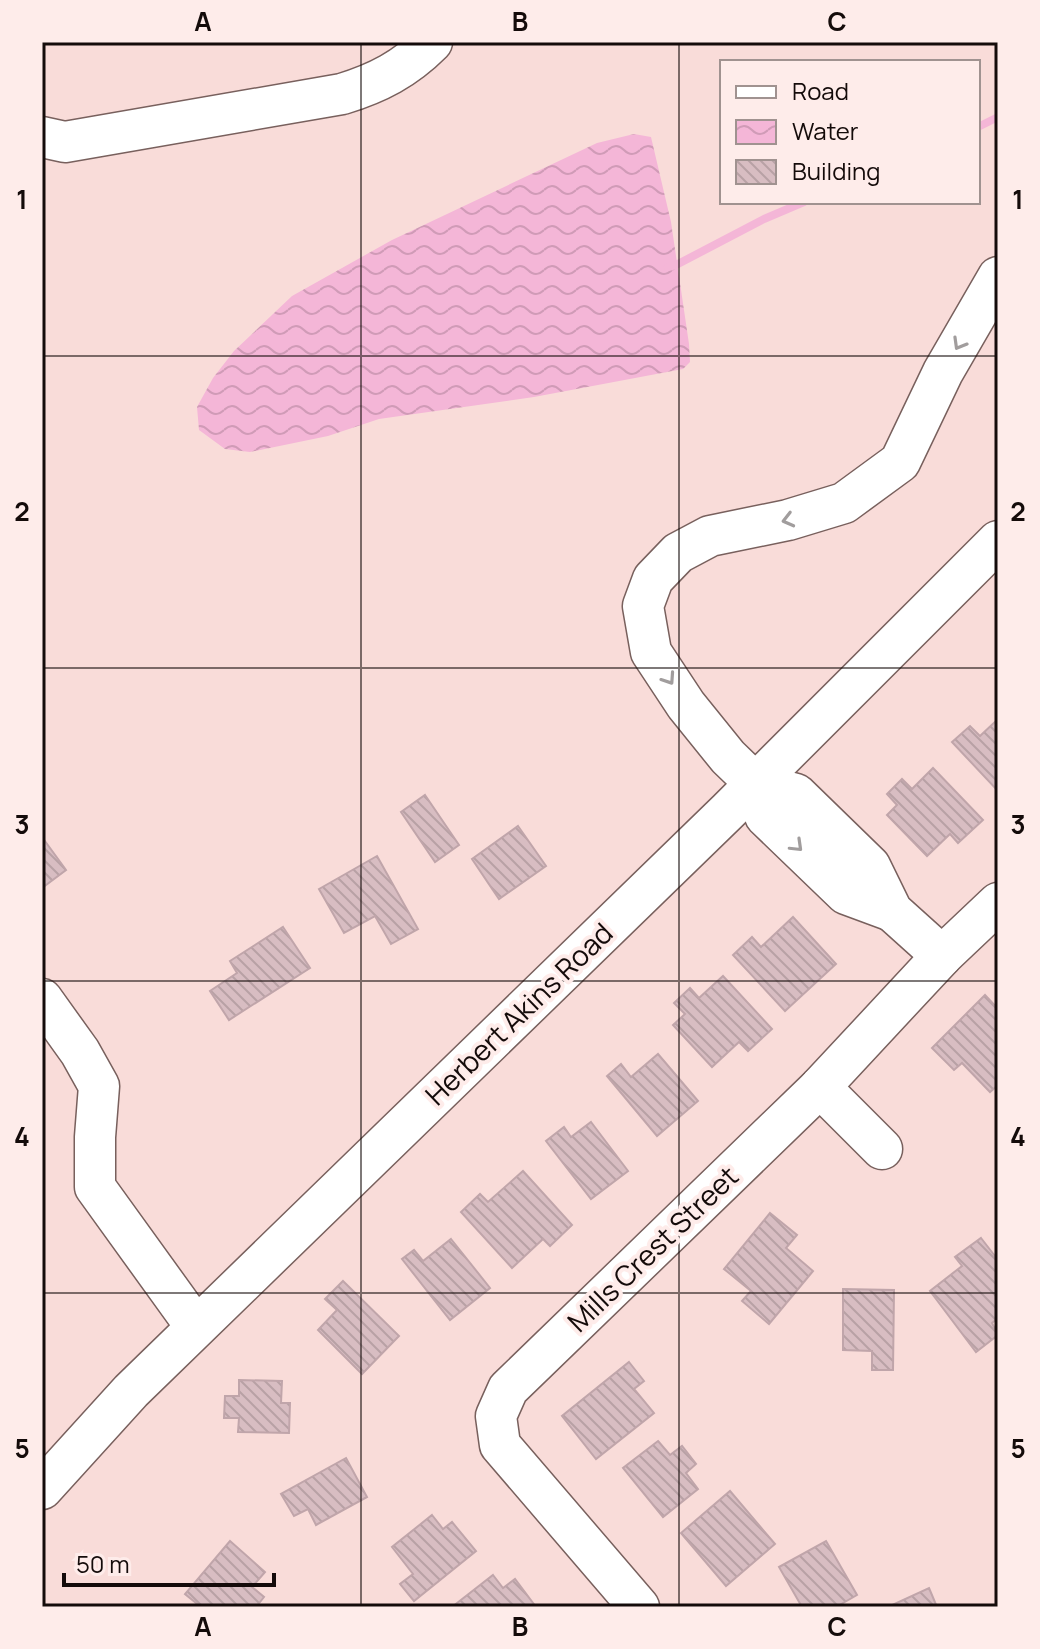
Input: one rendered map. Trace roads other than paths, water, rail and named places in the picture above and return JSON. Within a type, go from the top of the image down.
[{"type":"street","points":[[42,137],[65,142],[342,94],[396,73],[432,42]]},
{"type":"street","points":[[942,956],[892,911],[870,866],[796,794],[755,783],[728,757],[686,705],[651,652],[643,606],[653,579],[678,553],[710,536],[788,520],[844,503],[900,462],[943,372],[998,277]]},
{"type":"street","name":"Herbert Akins Road","points":[[42,1489],[131,1391],[755,783],[998,541]]},
{"type":"street","name":"Mills Crest Street","points":[[639,1607],[500,1445],[480,1416],[820,1087],[942,956],[998,903]]},
{"type":"street","points":[[42,999],[80,1052],[99,1086],[95,1187],[196,1327]]},
{"type":"street","points":[[820,1087],[882,1149]]},
{"type":"water","points":[[634,134],[651,137],[671,222],[689,344],[690,362],[683,369],[534,397],[379,419],[328,436],[250,452],[225,449],[199,430],[197,407],[213,378],[234,351],[292,296],[392,240],[597,143]]},
{"type":"waterway","points":[[980,126],[998,117]]},
{"type":"waterway","points":[[668,267],[799,204]]}]
